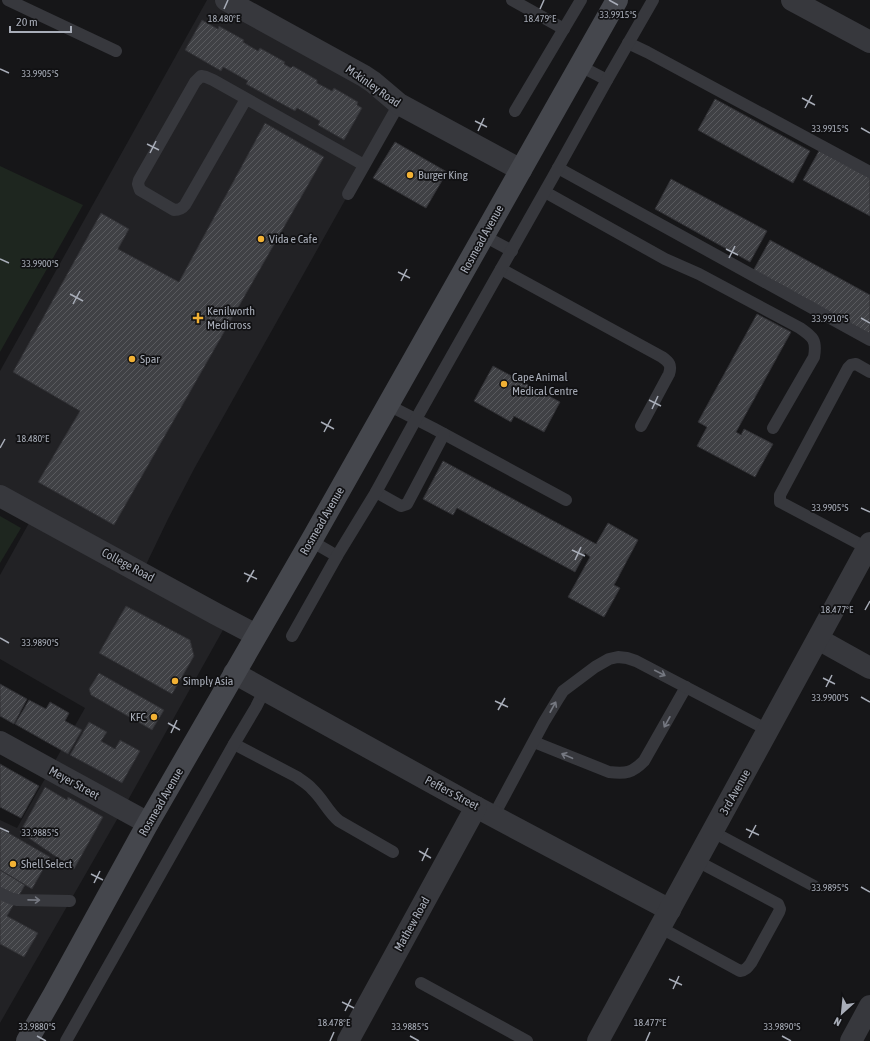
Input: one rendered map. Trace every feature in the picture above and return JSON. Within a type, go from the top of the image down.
[{"type":"main road","name":"Rosmead Avenue","points":[[30,1040],[148,823],[311,541],[617,0]]},
{"type":"street","name":"Mckinley Road","points":[[226,0],[364,76],[398,104],[521,170]]},
{"type":"street","points":[[792,0],[870,42]]},
{"type":"street","name":"College Road","points":[[0,496],[256,635]]},
{"type":"street","name":"3rd Avenue","points":[[598,1041],[869,546]]},
{"type":"street","points":[[818,639],[870,668]]},
{"type":"street","name":"Peffers Street","points":[[234,674],[485,811],[665,919]]},
{"type":"street","name":"Meyer Street","points":[[0,742],[148,823]]},
{"type":"street","name":"Mathew Road","points":[[348,1041],[485,811]]},
{"type":"street","points":[[851,1041],[870,1006]]},
{"type":"lane","points":[[8,0],[116,51]]},
{"type":"lane","points":[[512,0],[564,29]]},
{"type":"lane","points":[[515,111],[581,0]]},
{"type":"lane","points":[[292,636],[376,492],[652,0]]},
{"type":"lane","points":[[628,43],[870,172]]},
{"type":"lane","points":[[580,66],[606,80]]},
{"type":"lane","points":[[246,99],[182,209],[174,210],[140,190],[138,184],[140,180],[195,82],[201,76],[206,77],[246,99],[364,165]]},
{"type":"lane","points":[[348,194],[398,104]]},
{"type":"lane","points":[[558,168],[870,340]]},
{"type":"lane","points":[[545,192],[665,259],[698,274],[811,336],[815,342],[816,348],[814,356],[773,428]]},
{"type":"lane","points":[[484,236],[512,251]]},
{"type":"lane","points":[[501,269],[668,361],[671,369],[669,374],[641,426]]},
{"type":"lane","points":[[869,546],[780,502],[779,498],[850,365],[856,364],[870,372]]},
{"type":"lane","points":[[388,405],[566,500]]},
{"type":"lane","points":[[376,492],[401,506],[407,504],[444,434]]},
{"type":"lane","points":[[311,541],[338,556]]},
{"type":"lane","points":[[485,811],[534,742],[563,691],[609,659],[618,657],[627,658],[643,665],[768,730]]},
{"type":"lane","points":[[534,742],[609,772],[621,774],[630,772],[644,761],[686,687]]},
{"type":"lane","points":[[66,1041],[264,691]]},
{"type":"lane","points":[[234,744],[306,783],[313,789],[332,815],[339,821],[393,852]]},
{"type":"lane","points":[[713,832],[814,886]]},
{"type":"lane","points":[[665,919],[736,968],[744,970],[748,968],[751,963],[779,912],[780,908],[778,904],[697,861]]},
{"type":"lane","points":[[0,893],[17,900],[70,901]]},
{"type":"lane","points":[[421,983],[528,1041]]},
{"type":"shaded area","points":[[207,0],[226,0],[399,104],[194,469],[142,573],[228,621],[123,809],[0,1023],[0,820],[17,828],[85,708],[0,659],[0,575],[34,514],[0,496],[0,371]]},
{"type":"shaded area","points":[[0,166],[83,205],[0,352]]},
{"type":"shaded area","points":[[0,516],[21,528],[0,563]]},
{"type":"building","points":[[202,20],[218,29],[219,26],[244,40],[243,42],[258,51],[260,48],[285,62],[284,64],[291,68],[293,66],[317,80],[317,83],[332,91],[334,88],[358,102],[357,105],[362,108],[344,140],[318,125],[320,121],[297,108],[295,111],[246,84],[248,81],[223,67],[221,71],[185,50]]},
{"type":"building","points":[[715,99],[810,151],[793,183],[698,130]]},
{"type":"building","points":[[265,123],[324,157],[114,525],[38,482],[80,411],[13,372],[101,213],[129,229],[118,249],[179,282]]},
{"type":"building","name":"Burger King","points":[[395,142],[447,172],[426,208],[373,178]]},
{"type":"building","points":[[820,149],[870,177],[870,216],[803,180]]},
{"type":"building","points":[[671,179],[767,231],[750,262],[655,209]]},
{"type":"building","points":[[770,240],[870,295],[870,335],[753,271]]},
{"type":"building","points":[[757,314],[791,332],[736,432],[741,435],[744,429],[773,444],[755,477],[697,446],[707,427],[698,422]]},
{"type":"building","name":"Cape Animal Medical Centre","points":[[493,366],[560,402],[544,432],[514,416],[511,422],[474,401]]},
{"type":"building","points":[[443,461],[596,544],[608,523],[638,540],[614,585],[620,588],[604,617],[568,597],[590,557],[585,553],[575,572],[457,508],[453,515],[423,499]]},
{"type":"building","points":[[126,606],[190,640],[194,656],[172,694],[99,653]]},
{"type":"building","points":[[99,673],[164,710],[152,730],[91,695],[89,689]]},
{"type":"building","points":[[0,684],[27,699],[14,724],[0,716]]},
{"type":"building","points":[[29,700],[46,709],[50,702],[69,713],[65,721],[82,730],[68,754],[15,724]]},
{"type":"building","points":[[89,722],[107,732],[101,741],[115,749],[120,740],[140,751],[122,783],[70,755]]},
{"type":"building","points":[[0,764],[39,786],[21,818],[0,807]]},
{"type":"building","points":[[45,787],[67,800],[68,797],[103,817],[74,869],[20,832]]},
{"type":"building","points":[[0,828],[50,857],[32,889],[0,870]]},
{"type":"building","points":[[0,870],[25,885],[7,916],[38,933],[24,957],[0,944]]},
{"type":"place","name":"Burger King","points":[[410,175]]},
{"type":"place","name":"Vida e Cafe","points":[[261,239]]},
{"type":"place","name":"Kenilworth Medicross","points":[[198,318]]},
{"type":"place","name":"Spar","points":[[132,359]]},
{"type":"place","name":"Cape Animal Medical Centre","points":[[504,384]]},
{"type":"place","name":"Simply Asia","points":[[175,681]]},
{"type":"place","name":"KFC","points":[[154,717]]},
{"type":"place","name":"Shell Select","points":[[13,864]]}]
